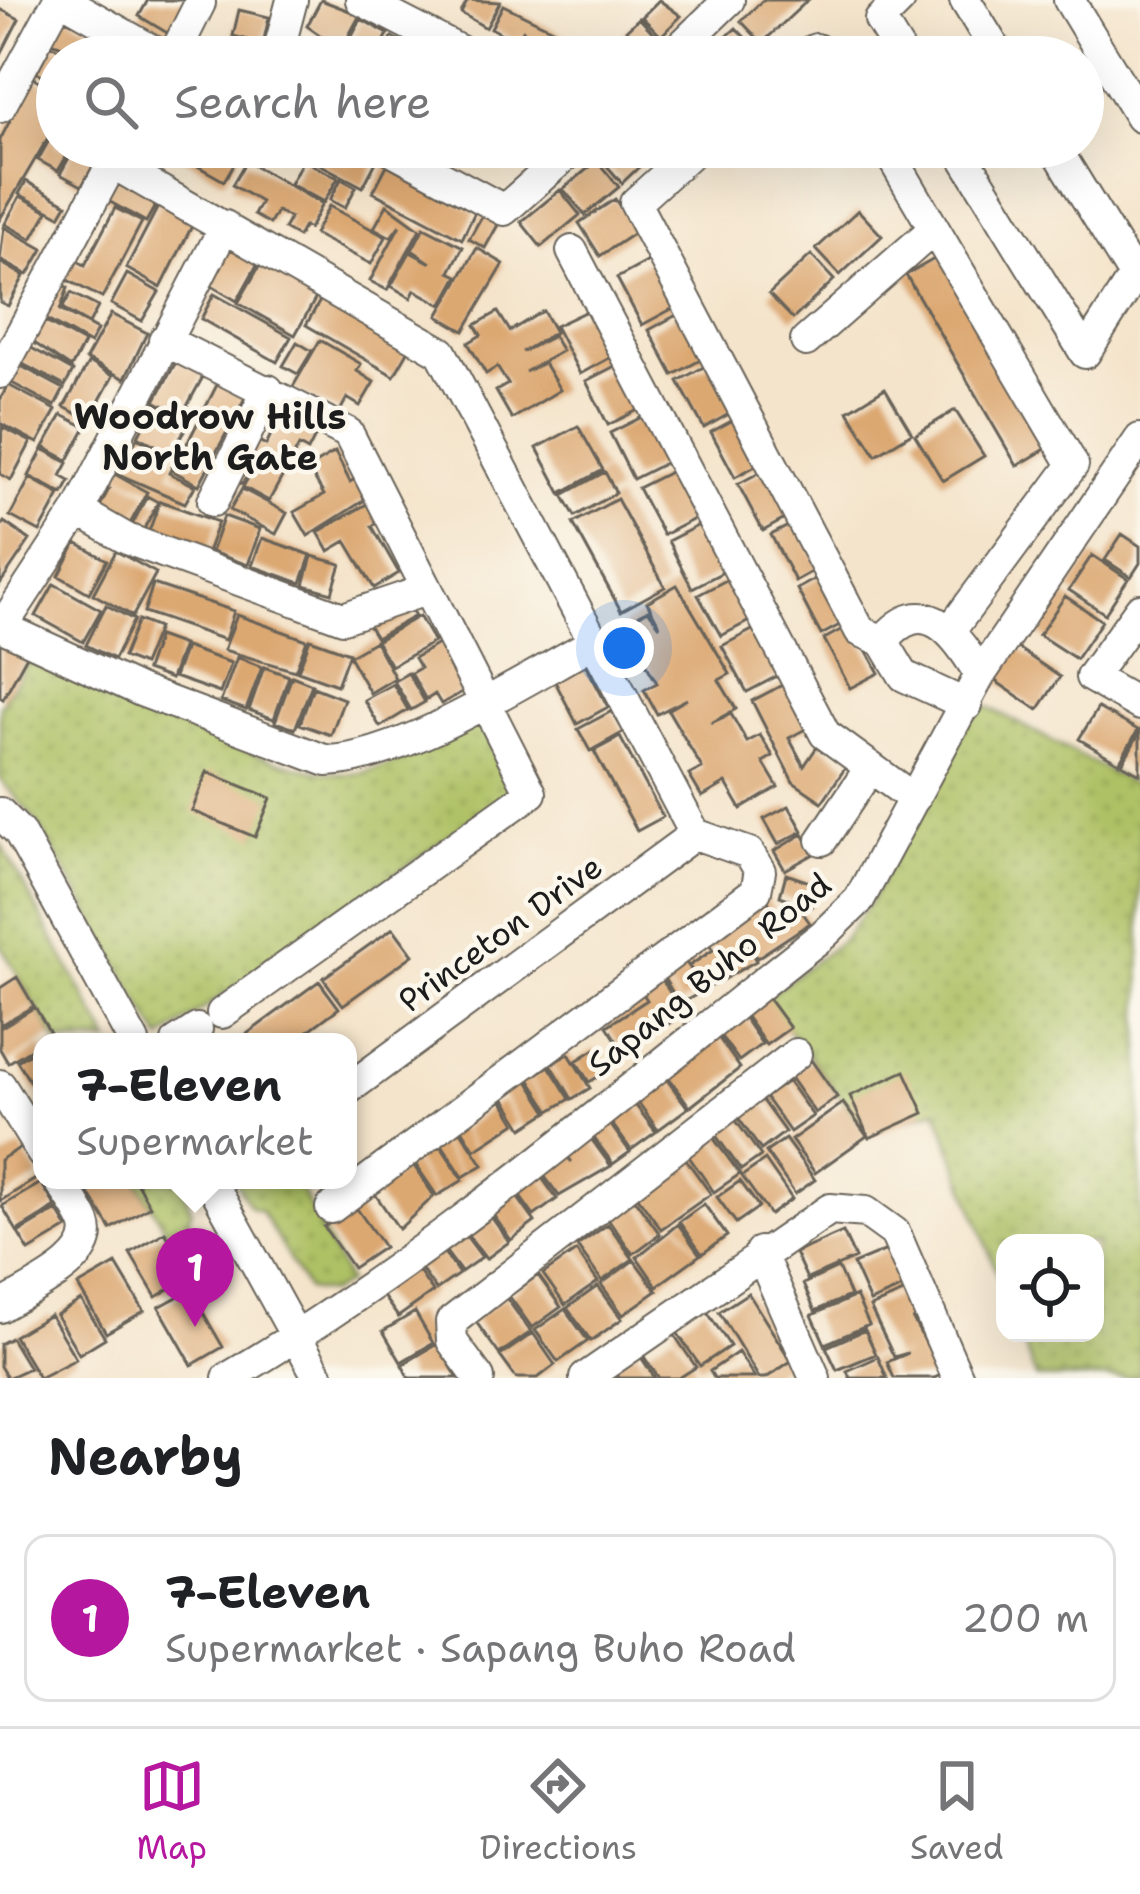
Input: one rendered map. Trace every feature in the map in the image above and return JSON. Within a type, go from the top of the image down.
[{"type":"street","points":[[40,36],[60,0],[128,36]]},
{"type":"street","points":[[283,36],[292,0]]},
{"type":"street","points":[[361,0],[431,36]]},
{"type":"street","points":[[692,36],[729,0]]},
{"type":"street","points":[[890,36],[880,20],[900,0]]},
{"type":"street","points":[[965,0],[987,36]]},
{"type":"street","points":[[1069,0],[1091,36]]},
{"type":"street","points":[[180,36],[200,3]]},
{"type":"street","points":[[0,107],[36,43]]},
{"type":"street","points":[[1104,58],[1140,117]]},
{"type":"street","points":[[0,373],[110,168]]},
{"type":"street","points":[[137,168],[225,226],[441,352],[695,834],[749,853],[760,871],[756,891],[357,1189]]},
{"type":"street","points":[[426,168],[504,210],[551,168]]},
{"type":"street","points":[[673,168],[635,202],[860,631],[883,640],[904,676],[967,705]]},
{"type":"street","points":[[898,168],[1073,465],[950,631]]},
{"type":"street","points":[[971,168],[1085,352],[1137,272],[1069,168]]},
{"type":"street","points":[[225,226],[78,511],[1,627],[141,691],[326,761],[357,760],[485,702],[591,644]]},
{"type":"street","points":[[806,341],[934,229]]},
{"type":"street","points":[[572,251],[825,734],[914,799]]},
{"type":"street","points":[[164,340],[348,433],[531,793],[199,1028]]},
{"type":"street","points":[[213,501],[268,390]]},
{"type":"street","name":"Sapang Buho Road","points":[[228,1378],[296,1337],[445,1232],[823,935],[859,900],[980,675],[1140,440]]},
{"type":"street","points":[[78,511],[127,538],[343,618],[426,590]]},
{"type":"street","points":[[1140,609],[1091,677],[1140,705]]},
{"type":"street","points":[[883,640],[908,620],[927,618],[950,631],[980,675]]},
{"type":"street","points":[[822,840],[870,768]]},
{"type":"street","points":[[0,813],[19,832],[129,1033]]},
{"type":"street","name":"Princeton Drive","points":[[357,1082],[695,834]]},
{"type":"street","points":[[479,1378],[452,1341],[451,1322],[796,1054]]},
{"type":"street","points":[[0,1085],[33,1138]]},
{"type":"street","points":[[0,1307],[79,1256],[88,1241],[85,1223],[64,1189]]},
{"type":"street","points":[[215,1189],[319,1378]]},
{"type":"street","points":[[331,1208],[356,1189]]},
{"type":"street","points":[[585,1378],[760,1252],[830,1208],[866,1212],[895,1233],[958,1378]]},
{"type":"street","points":[[760,1252],[815,1378]]},
{"type":"green space","points":[[29,661],[245,750],[330,773],[361,773],[391,764],[479,719],[515,790],[170,1033],[158,1033],[38,823],[0,779],[0,706]]},
{"type":"green space","points":[[979,702],[1140,788],[1140,1378],[1036,1378],[1022,1342],[1104,1342],[1104,1234],[996,1234],[996,1270],[937,1109],[869,1133],[764,999],[843,940],[871,901]]},
{"type":"green space","points":[[0,844],[105,1033],[52,1033],[0,944]]},
{"type":"green space","points":[[142,1189],[185,1189],[191,1211],[180,1255]]},
{"type":"green space","points":[[240,1189],[301,1189],[348,1282],[329,1293],[307,1290],[261,1211],[250,1207]]},
{"type":"building","points":[[148,0],[189,0],[169,34],[139,16]]},
{"type":"building","points":[[321,0],[360,15],[349,36],[321,36],[307,26]]},
{"type":"building","points":[[468,0],[500,2],[486,28],[461,13]]},
{"type":"building","points":[[659,0],[681,16],[661,36],[642,17]]},
{"type":"building","points":[[763,0],[808,0],[769,36],[755,36],[741,21]]},
{"type":"building","points":[[503,5],[567,36],[520,36],[524,29],[520,36],[505,36],[491,28]]},
{"type":"building","points":[[0,9],[19,19],[0,56]]},
{"type":"building","points":[[239,10],[269,17],[265,36],[233,36]]},
{"type":"building","points":[[66,15],[101,34],[100,36],[55,36]]},
{"type":"building","points":[[639,18],[656,36],[620,36]]},
{"type":"building","points":[[361,19],[388,34],[387,36],[352,36]]},
{"type":"building","points":[[32,77],[36,79],[36,158],[0,219],[0,140]]},
{"type":"building","points":[[63,168],[92,168],[82,186],[60,174]]},
{"type":"building","points":[[201,168],[232,168],[224,181]]},
{"type":"building","points":[[242,168],[258,168],[322,204],[309,229],[304,226],[298,237],[284,229],[290,218],[277,211],[270,224],[254,215],[261,202],[232,185]]},
{"type":"building","points":[[299,168],[319,168],[338,178],[324,202],[290,184]]},
{"type":"building","points":[[327,168],[373,168],[363,187]]},
{"type":"building","points":[[385,168],[393,168],[475,212],[462,239],[373,192]]},
{"type":"building","points":[[588,168],[603,168],[619,187],[585,215],[563,189]]},
{"type":"building","points":[[609,168],[638,168],[622,183]]},
{"type":"building","points":[[117,172],[160,197],[146,222],[103,198]]},
{"type":"building","points":[[341,179],[356,187],[345,208],[330,200]]},
{"type":"building","points":[[26,181],[67,204],[60,216],[19,194]]},
{"type":"building","points":[[560,190],[580,215],[541,247],[521,222]]},
{"type":"building","points":[[20,196],[48,211],[32,239],[5,224]]},
{"type":"building","points":[[163,197],[197,216],[161,288],[126,268]]},
{"type":"building","points":[[615,199],[636,232],[600,256],[579,223]]},
{"type":"building","points":[[387,205],[420,229],[387,290],[370,281],[400,225],[391,237],[374,228]]},
{"type":"building","points":[[329,206],[386,237],[371,264],[314,234]]},
{"type":"building","points":[[115,208],[142,222],[102,298],[60,276],[70,257],[85,265]]},
{"type":"building","points":[[858,210],[882,236],[840,275],[816,249]]},
{"type":"building","points":[[483,214],[499,223],[485,248],[469,239]]},
{"type":"building","points":[[4,227],[43,249],[28,275],[0,260]]},
{"type":"building","points":[[424,227],[463,247],[450,272],[458,276],[442,305],[415,290],[411,298],[391,286],[410,252],[431,263],[412,250]]},
{"type":"building","points":[[224,244],[258,263],[237,301],[203,281]]},
{"type":"building","points":[[477,248],[504,264],[464,331],[438,316]]},
{"type":"building","points":[[943,254],[1054,444],[1017,466],[906,275]]},
{"type":"building","points":[[266,255],[322,287],[295,335],[238,303]]},
{"type":"building","points":[[811,255],[834,280],[793,319],[769,294]]},
{"type":"building","points":[[656,257],[681,304],[642,325],[617,278]]},
{"type":"building","points":[[0,262],[24,276],[8,306],[0,302]]},
{"type":"building","points":[[127,274],[159,292],[142,321],[111,304]]},
{"type":"building","points":[[56,281],[68,288],[60,310],[97,330],[90,344],[38,315]]},
{"type":"building","points":[[71,293],[98,307],[89,324],[62,309]]},
{"type":"building","points":[[214,294],[291,337],[277,362],[201,319]]},
{"type":"building","points":[[321,299],[409,350],[394,376],[306,325]]},
{"type":"building","points":[[593,308],[617,354],[580,374],[555,326]]},
{"type":"building","points":[[543,311],[555,332],[522,352],[553,336],[562,351],[525,372],[544,363],[560,390],[512,419],[496,391],[508,384],[497,367],[486,374],[468,343],[481,335],[475,325],[498,312],[510,331]]},
{"type":"building","points":[[682,312],[706,357],[673,375],[649,330]]},
{"type":"building","points":[[111,314],[147,333],[125,379],[86,359]]},
{"type":"building","points":[[38,318],[84,343],[71,368],[27,338]]},
{"type":"building","points":[[320,340],[361,364],[357,371],[374,382],[360,406],[347,398],[340,411],[291,390]]},
{"type":"building","points":[[297,342],[312,351],[298,374],[283,366]]},
{"type":"building","points":[[26,345],[73,371],[65,386],[17,361]]},
{"type":"building","points":[[178,358],[205,373],[181,417],[189,421],[172,454],[138,436],[155,403],[168,408],[155,401]]},
{"type":"building","points":[[89,362],[113,376],[89,420],[64,407]]},
{"type":"building","points":[[711,363],[736,410],[704,428],[678,381]]},
{"type":"building","points":[[619,364],[642,408],[608,425],[586,381]]},
{"type":"building","points":[[19,365],[64,389],[55,406],[10,382]]},
{"type":"building","points":[[220,379],[247,394],[199,485],[173,471]]},
{"type":"building","points":[[8,385],[56,410],[38,443],[0,423],[0,400]]},
{"type":"building","points":[[885,388],[912,433],[876,455],[848,411]]},
{"type":"building","points":[[284,407],[320,427],[308,451],[299,446],[269,501],[243,487],[258,460],[242,484],[230,477],[253,438],[266,445]]},
{"type":"building","points":[[955,410],[984,456],[943,481],[915,435]]},
{"type":"building","points":[[62,415],[86,427],[68,460],[44,447]]},
{"type":"building","points":[[644,416],[667,462],[633,479],[610,433]]},
{"type":"building","points":[[739,417],[763,462],[735,477],[711,432]]},
{"type":"building","points":[[578,426],[603,470],[561,493],[537,448]]},
{"type":"building","points":[[2,427],[31,442],[11,480],[0,474]]},
{"type":"building","points":[[137,438],[176,459],[169,473],[195,486],[185,503],[118,474]]},
{"type":"building","points":[[43,449],[68,463],[61,476],[70,481],[63,494],[29,476]]},
{"type":"building","points":[[335,452],[350,482],[360,476],[371,496],[308,536],[294,512],[324,495],[308,468]]},
{"type":"building","points":[[768,468],[792,515],[763,531],[738,484]]},
{"type":"building","points":[[674,470],[698,517],[663,535],[638,488]]},
{"type":"building","points":[[109,471],[147,492],[129,526],[98,510],[109,489],[101,485]]},
{"type":"building","points":[[605,472],[616,493],[575,516],[563,495]]},
{"type":"building","points":[[30,478],[60,495],[40,532],[10,516]]},
{"type":"building","points":[[242,489],[287,513],[276,534],[230,510]]},
{"type":"building","points":[[147,496],[158,502],[142,533],[131,527]]},
{"type":"building","points":[[617,499],[665,587],[621,611],[573,523]]},
{"type":"building","points":[[160,501],[218,522],[206,555],[148,534]]},
{"type":"building","points":[[372,501],[383,520],[372,526],[399,573],[374,588],[346,541],[329,551],[318,532]]},
{"type":"building","points":[[224,516],[260,529],[248,565],[211,552]]},
{"type":"building","points":[[4,522],[30,540],[0,584],[0,528]]},
{"type":"building","points":[[796,522],[820,567],[795,581],[771,535]]},
{"type":"building","points":[[701,524],[725,571],[692,588],[668,541]]},
{"type":"building","points":[[1122,534],[1140,546],[1140,563],[1131,577],[1105,560]]},
{"type":"building","points":[[262,538],[311,555],[301,583],[252,566]]},
{"type":"building","points":[[76,543],[107,560],[89,593],[59,576]]},
{"type":"building","points":[[116,551],[156,573],[133,616],[93,594]]},
{"type":"building","points":[[1092,555],[1128,579],[1105,614],[1069,590]]},
{"type":"building","points":[[312,556],[341,564],[332,593],[304,585]]},
{"type":"building","points":[[824,574],[849,620],[821,635],[797,589]]},
{"type":"building","points":[[732,577],[755,618],[721,636],[698,595]]},
{"type":"building","points":[[54,584],[101,610],[83,642],[36,616]]},
{"type":"building","points":[[153,584],[234,611],[225,640],[144,612]]},
{"type":"building","points":[[677,585],[730,674],[719,680],[736,709],[711,723],[731,714],[747,742],[760,735],[773,756],[763,762],[778,787],[741,809],[726,783],[702,797],[689,775],[702,768],[668,710],[687,699],[657,714],[644,690],[657,683],[623,625],[648,610],[660,626],[647,602]]},
{"type":"building","points":[[1065,596],[1102,621],[1076,659],[1039,635]]},
{"type":"building","points":[[407,602],[415,616],[376,638],[368,625]]},
{"type":"building","points":[[106,605],[134,620],[114,659],[86,645]]},
{"type":"building","points":[[237,615],[307,640],[295,671],[224,650]]},
{"type":"building","points":[[419,616],[434,642],[391,666],[376,641]]},
{"type":"building","points":[[138,620],[158,628],[143,665],[123,657]]},
{"type":"building","points":[[852,624],[879,673],[850,688],[824,639]]},
{"type":"building","points":[[758,627],[783,673],[747,692],[722,646]]},
{"type":"building","points":[[0,636],[29,652],[3,699],[0,697]]},
{"type":"building","points":[[158,636],[183,645],[171,679],[146,670]]},
{"type":"building","points":[[310,639],[349,653],[337,685],[298,671]]},
{"type":"building","points":[[445,640],[471,687],[441,704],[435,694],[426,700],[411,673],[420,668],[414,658]]},
{"type":"building","points":[[375,641],[395,678],[370,693],[349,656]]},
{"type":"building","points":[[185,647],[231,663],[220,693],[174,677]]},
{"type":"building","points":[[1016,647],[1060,677],[1038,710],[994,680]]},
{"type":"building","points":[[237,657],[262,667],[246,710],[221,701]]},
{"type":"building","points":[[582,658],[608,707],[577,724],[551,674]]},
{"type":"building","points":[[264,667],[289,676],[274,719],[249,710]]},
{"type":"building","points":[[408,673],[425,702],[411,710],[394,681]]},
{"type":"building","points":[[292,676],[312,684],[295,729],[275,722]]},
{"type":"building","points":[[788,682],[811,726],[789,738],[804,766],[819,744],[848,764],[822,802],[793,782],[752,701]]},
{"type":"building","points":[[393,684],[408,710],[380,727],[364,700]]},
{"type":"building","points":[[313,687],[344,699],[331,735],[300,724]]},
{"type":"building","points":[[1098,708],[1138,730],[1119,763],[1079,739]]},
{"type":"building","points":[[612,711],[624,732],[590,751],[578,729]]},
{"type":"building","points":[[1140,732],[1140,774],[1122,764]]},
{"type":"building","points":[[620,737],[663,817],[637,831],[594,751]]},
{"type":"building","points":[[207,772],[271,798],[255,837],[192,811]]},
{"type":"building","points":[[789,806],[803,831],[778,844],[764,819]]},
{"type":"building","points":[[803,834],[814,854],[785,870],[774,851]]},
{"type":"building","points":[[786,874],[818,885],[811,907],[780,896]]},
{"type":"building","points":[[764,895],[781,922],[800,909],[810,923],[757,958],[746,942],[756,961],[680,1004],[660,972],[682,957],[699,981],[689,966],[713,950],[705,938]]},
{"type":"building","points":[[393,928],[413,955],[343,1005],[323,978]]},
{"type":"building","points":[[17,977],[34,1006],[0,1025],[0,988]]},
{"type":"building","points":[[661,979],[684,1014],[624,1052],[607,1026],[647,1000],[642,992]]},
{"type":"building","points":[[319,981],[339,1008],[305,1033],[248,1033]]},
{"type":"building","points":[[765,994],[790,1028],[766,1045],[742,1011]]},
{"type":"building","points":[[35,1007],[50,1033],[33,1033],[33,1048],[8,1063],[0,1049],[0,1028]]},
{"type":"building","points":[[740,1012],[762,1044],[739,1061],[716,1030]]},
{"type":"building","points":[[715,1033],[740,1068],[690,1107],[665,1072]]},
{"type":"building","points":[[595,1049],[608,1071],[589,1082],[576,1061]]},
{"type":"building","points":[[33,1051],[33,1087],[17,1061]]},
{"type":"building","points":[[569,1054],[590,1088],[572,1099],[551,1064]]},
{"type":"building","points":[[811,1060],[837,1097],[815,1113],[789,1076]]},
{"type":"building","points":[[549,1066],[570,1099],[550,1111],[529,1079]]},
{"type":"building","points":[[905,1071],[924,1113],[869,1138],[850,1096]]},
{"type":"building","points":[[523,1073],[548,1112],[523,1128],[498,1088]]},
{"type":"building","points":[[665,1077],[688,1108],[658,1130],[636,1099]]},
{"type":"building","points":[[788,1081],[813,1116],[790,1132],[765,1097]]},
{"type":"building","points":[[631,1099],[656,1132],[631,1150],[607,1117]]},
{"type":"building","points":[[761,1099],[785,1132],[761,1150],[737,1116]]},
{"type":"building","points":[[502,1100],[516,1123],[475,1150],[462,1129]]},
{"type":"building","points":[[843,1103],[867,1136],[815,1173],[791,1140]]},
{"type":"building","points":[[605,1117],[630,1152],[613,1164],[588,1130]]},
{"type":"building","points":[[734,1118],[761,1156],[741,1170],[714,1133]]},
{"type":"building","points":[[455,1122],[483,1165],[463,1177],[436,1135]]},
{"type":"building","points":[[587,1133],[611,1166],[559,1196],[539,1169],[562,1152],[572,1162],[563,1151]]},
{"type":"building","points":[[434,1136],[463,1180],[437,1196],[408,1153]]},
{"type":"building","points":[[712,1136],[740,1174],[714,1192],[687,1154]]},
{"type":"building","points":[[785,1139],[815,1180],[795,1194],[766,1152]]},
{"type":"building","points":[[21,1147],[33,1167],[33,1181],[0,1201],[0,1160]]},
{"type":"building","points":[[682,1154],[711,1194],[661,1229],[633,1190]]},
{"type":"building","points":[[765,1160],[792,1199],[770,1215],[742,1176]]},
{"type":"building","points":[[412,1163],[434,1196],[399,1229],[375,1194]]},
{"type":"building","points":[[537,1171],[557,1199],[534,1216],[514,1188]]},
{"type":"building","points":[[740,1181],[759,1207],[736,1223],[717,1197]]},
{"type":"building","points":[[33,1188],[45,1189],[56,1207],[17,1231],[2,1206]]},
{"type":"building","points":[[140,1189],[150,1206],[111,1229],[88,1192]]},
{"type":"building","points":[[513,1191],[535,1222],[511,1240],[489,1209]]},
{"type":"building","points":[[634,1198],[660,1234],[633,1254],[607,1217]]},
{"type":"building","points":[[704,1204],[727,1236],[702,1254],[679,1222]]},
{"type":"building","points":[[355,1206],[384,1247],[353,1268],[324,1227]]},
{"type":"building","points":[[57,1210],[68,1228],[29,1251],[18,1233]]},
{"type":"building","points":[[487,1211],[509,1242],[486,1259],[463,1229]]},
{"type":"building","points":[[608,1224],[633,1259],[602,1281],[577,1246]]},
{"type":"building","points":[[678,1224],[700,1255],[657,1286],[637,1257]]},
{"type":"building","points":[[461,1229],[482,1257],[461,1272],[440,1244]]},
{"type":"building","points":[[165,1232],[191,1276],[156,1297],[130,1253]]},
{"type":"building","points":[[843,1232],[855,1258],[807,1279],[795,1253]]},
{"type":"building","points":[[438,1244],[459,1274],[436,1290],[415,1261]]},
{"type":"building","points":[[889,1249],[905,1287],[870,1302],[853,1264]]},
{"type":"building","points":[[576,1251],[598,1282],[565,1305],[543,1274]]},
{"type":"building","points":[[634,1260],[657,1291],[623,1315],[601,1284]]},
{"type":"building","points":[[412,1262],[433,1292],[398,1317],[377,1288]]},
{"type":"building","points":[[116,1264],[144,1311],[106,1333],[78,1286]]},
{"type":"building","points":[[838,1268],[850,1296],[815,1311],[803,1284]]},
{"type":"building","points":[[538,1275],[561,1307],[532,1328],[509,1296]]},
{"type":"building","points":[[598,1286],[622,1319],[591,1341],[567,1308]]},
{"type":"building","points":[[190,1290],[223,1347],[192,1365],[159,1307]]},
{"type":"building","points":[[908,1291],[919,1317],[913,1320],[943,1374],[934,1378],[894,1378],[887,1362],[908,1353],[894,1357],[870,1307]]},
{"type":"building","points":[[748,1293],[791,1361],[766,1378],[759,1378],[719,1312]]},
{"type":"building","points":[[505,1296],[531,1332],[499,1354],[474,1319]]},
{"type":"building","points":[[856,1296],[869,1325],[825,1344],[812,1315]]},
{"type":"building","points":[[81,1300],[105,1338],[79,1354],[56,1315]]},
{"type":"building","points":[[704,1307],[730,1346],[700,1366],[674,1328]]},
{"type":"building","points":[[565,1309],[588,1341],[558,1362],[535,1330]]},
{"type":"building","points":[[415,1312],[433,1343],[401,1362],[383,1331]]},
{"type":"building","points":[[50,1315],[76,1359],[39,1378],[14,1336]]},
{"type":"building","points":[[865,1330],[876,1354],[837,1370],[826,1347]]},
{"type":"building","points":[[533,1333],[555,1365],[538,1378],[516,1378],[500,1356]]},
{"type":"building","points":[[673,1333],[696,1367],[679,1378],[659,1378],[642,1354]]},
{"type":"building","points":[[11,1338],[29,1368],[7,1378],[0,1366],[0,1344]]},
{"type":"building","points":[[437,1344],[458,1378],[409,1378],[402,1365]]},
{"type":"building","points":[[636,1350],[655,1378],[618,1378],[611,1367]]},
{"type":"building","points":[[738,1352],[755,1378],[714,1378],[710,1371]]},
{"type":"building","points":[[878,1357],[887,1378],[850,1378],[847,1371]]},
{"type":"place","name":"7-Eleven","points":[[195,1327]]},
{"type":"district","name":"Woodrow Hills North Gate","points":[[210,436]]}]
